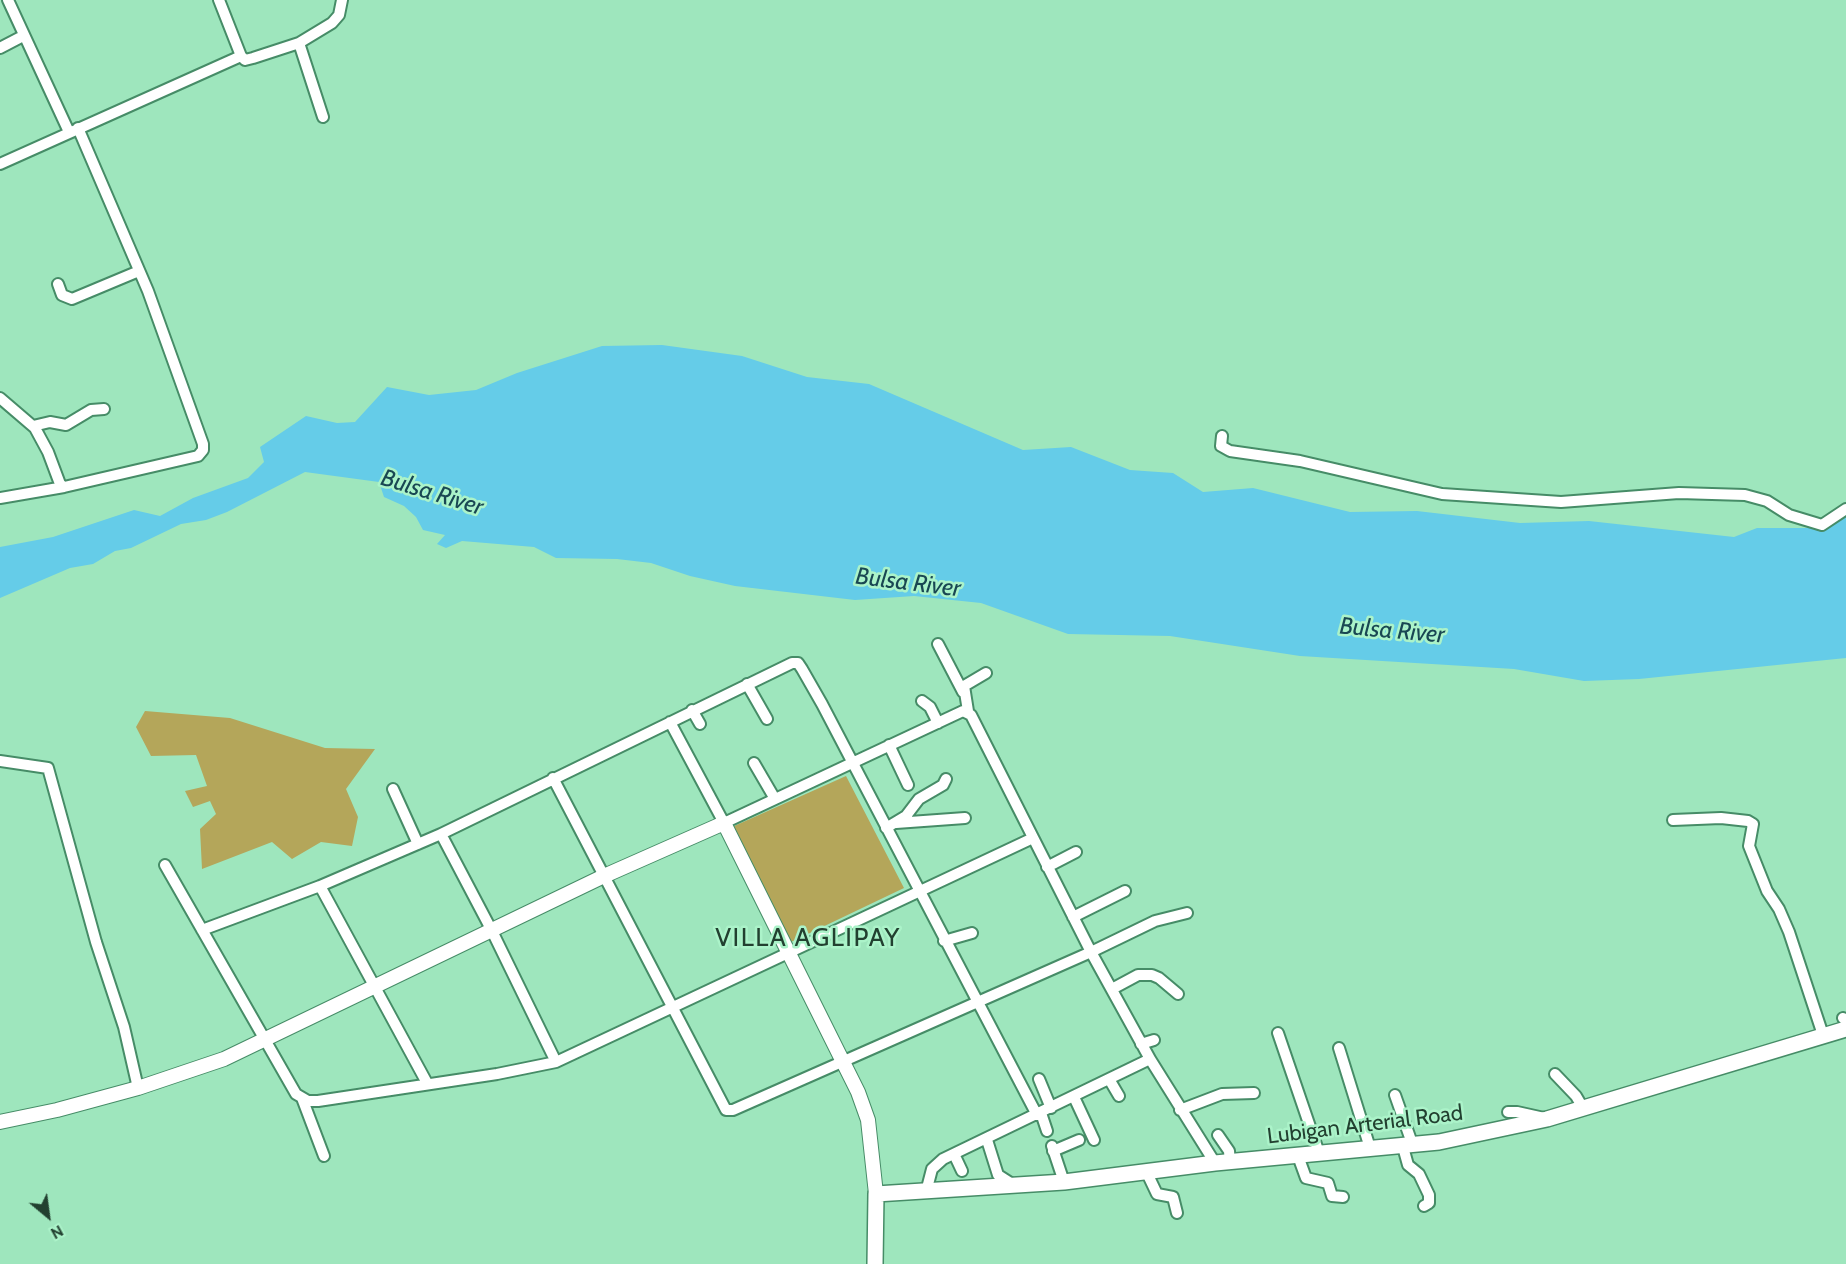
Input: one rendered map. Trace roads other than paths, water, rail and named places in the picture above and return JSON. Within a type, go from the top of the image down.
[{"type":"main road","name":"Lubigan Arterial Road","points":[[876,1194],[1064,1182],[1222,1163],[1408,1146],[1547,1119],[1823,1035],[1845,1022]]},
{"type":"main road","points":[[875,1264],[876,1194]]},
{"type":"street","points":[[0,498],[64,487],[198,456],[203,450],[203,444],[140,271],[73,130],[23,36],[8,0]]},
{"type":"street","points":[[219,0],[241,56],[245,60],[299,43],[333,23],[339,15],[342,0]]},
{"type":"street","points":[[0,48],[23,36]]},
{"type":"street","points":[[299,43],[323,117]]},
{"type":"street","points":[[0,164],[241,56]]},
{"type":"street","points":[[57,284],[62,295],[72,299],[140,271]]},
{"type":"street","points":[[0,398],[33,426],[48,452],[60,484],[64,487]]},
{"type":"street","points":[[33,426],[50,422],[66,425],[91,410],[104,409]]},
{"type":"street","points":[[1222,436],[1221,446],[1230,451],[1299,461],[1442,494],[1561,502],[1668,494],[1745,495],[1767,501],[1789,515],[1822,525],[1846,509]]},
{"type":"street","points":[[938,644],[963,692],[968,711],[1047,867],[1141,1044],[1180,1110],[1222,1163],[1229,1151],[1218,1135]]},
{"type":"street","points":[[202,930],[320,885],[441,834],[692,710],[792,663],[798,663],[852,763],[891,825],[920,893],[975,1002],[1043,1112]]},
{"type":"street","points":[[963,692],[968,682],[986,673]]},
{"type":"street","points":[[747,684],[767,719]]},
{"type":"street","points":[[922,701],[930,707],[938,723]]},
{"type":"street","points":[[692,710],[700,724]]},
{"type":"street","points":[[0,1122],[57,1110],[138,1088],[209,1065],[604,876],[724,823],[963,711],[968,711]]},
{"type":"street","points":[[670,722],[724,823],[787,954],[845,1060],[868,1120],[876,1194]]},
{"type":"street","points":[[889,745],[908,785]]},
{"type":"street","points":[[0,761],[48,768],[96,942],[124,1027],[138,1088]]},
{"type":"street","points":[[754,762],[775,799]]},
{"type":"street","points":[[553,778],[726,1110],[733,1110],[1091,952],[1155,921],[1186,913]]},
{"type":"street","points":[[891,825],[906,816],[919,799],[943,785],[946,779]]},
{"type":"street","points":[[393,789],[418,844]]},
{"type":"street","points":[[891,825],[965,818]]},
{"type":"street","points":[[1673,820],[1721,818],[1748,820],[1753,824],[1749,846],[1767,891],[1779,909],[1789,932],[1823,1035]]},
{"type":"street","points":[[441,834],[492,931],[556,1062]]},
{"type":"street","points":[[165,865],[296,1094],[302,1098],[318,1101],[497,1074],[556,1062],[1033,838]]},
{"type":"street","points":[[1047,867],[1076,852]]},
{"type":"street","points":[[320,885],[427,1083]]},
{"type":"street","points":[[1073,917],[1125,891]]},
{"type":"street","points":[[944,941],[972,933]]},
{"type":"street","points":[[1112,989],[1138,975],[1152,975],[1178,994]]},
{"type":"street","points":[[1278,1033],[1319,1153]]},
{"type":"street","points":[[1141,1044],[1154,1040]]},
{"type":"street","points":[[1339,1048],[1370,1148]]},
{"type":"street","points":[[926,1192],[932,1169],[943,1159],[987,1140],[1150,1059]]},
{"type":"street","points":[[1555,1074],[1576,1096],[1583,1108]]},
{"type":"street","points":[[1039,1079],[1047,1131]]},
{"type":"street","points":[[1109,1079],[1119,1096]]},
{"type":"street","points":[[1180,1110],[1215,1096],[1254,1093]]},
{"type":"street","points":[[1395,1095],[1408,1146],[1408,1166],[1419,1174],[1429,1195],[1429,1203],[1424,1206]]},
{"type":"street","points":[[1074,1097],[1094,1140]]},
{"type":"street","points":[[302,1098],[324,1156]]},
{"type":"street","points":[[1508,1112],[1547,1119]]},
{"type":"street","points":[[987,1140],[998,1175],[1014,1185]]},
{"type":"street","points":[[1064,1182],[1053,1148],[1079,1140]]},
{"type":"street","points":[[954,1154],[962,1171]]},
{"type":"street","points":[[1298,1156],[1306,1178],[1328,1183],[1332,1196],[1343,1197]]},
{"type":"street","points":[[1147,1173],[1150,1193],[1173,1197],[1177,1213]]},
{"type":"water","name":"Bulsa River","points":[[662,345],[742,356],[807,377],[869,384],[1023,450],[1071,447],[1130,470],[1173,473],[1203,492],[1253,488],[1350,512],[1417,511],[1520,523],[1589,521],[1734,537],[1757,528],[1824,528],[1846,512],[1846,658],[1639,679],[1584,681],[1514,669],[1300,656],[1170,636],[1068,634],[981,603],[914,596],[855,600],[735,586],[690,576],[651,563],[617,559],[556,558],[534,547],[462,541],[446,548],[437,544],[445,535],[423,530],[416,517],[404,506],[384,497],[379,482],[305,472],[227,512],[206,520],[181,524],[131,548],[115,551],[93,564],[70,568],[0,598],[0,547],[53,537],[134,510],[160,516],[193,498],[248,478],[264,462],[260,447],[306,416],[337,423],[355,422],[387,387],[429,395],[476,390],[517,373],[602,346]]},
{"type":"district","name":"VILLA AGLIPAY","points":[[808,938]]}]
